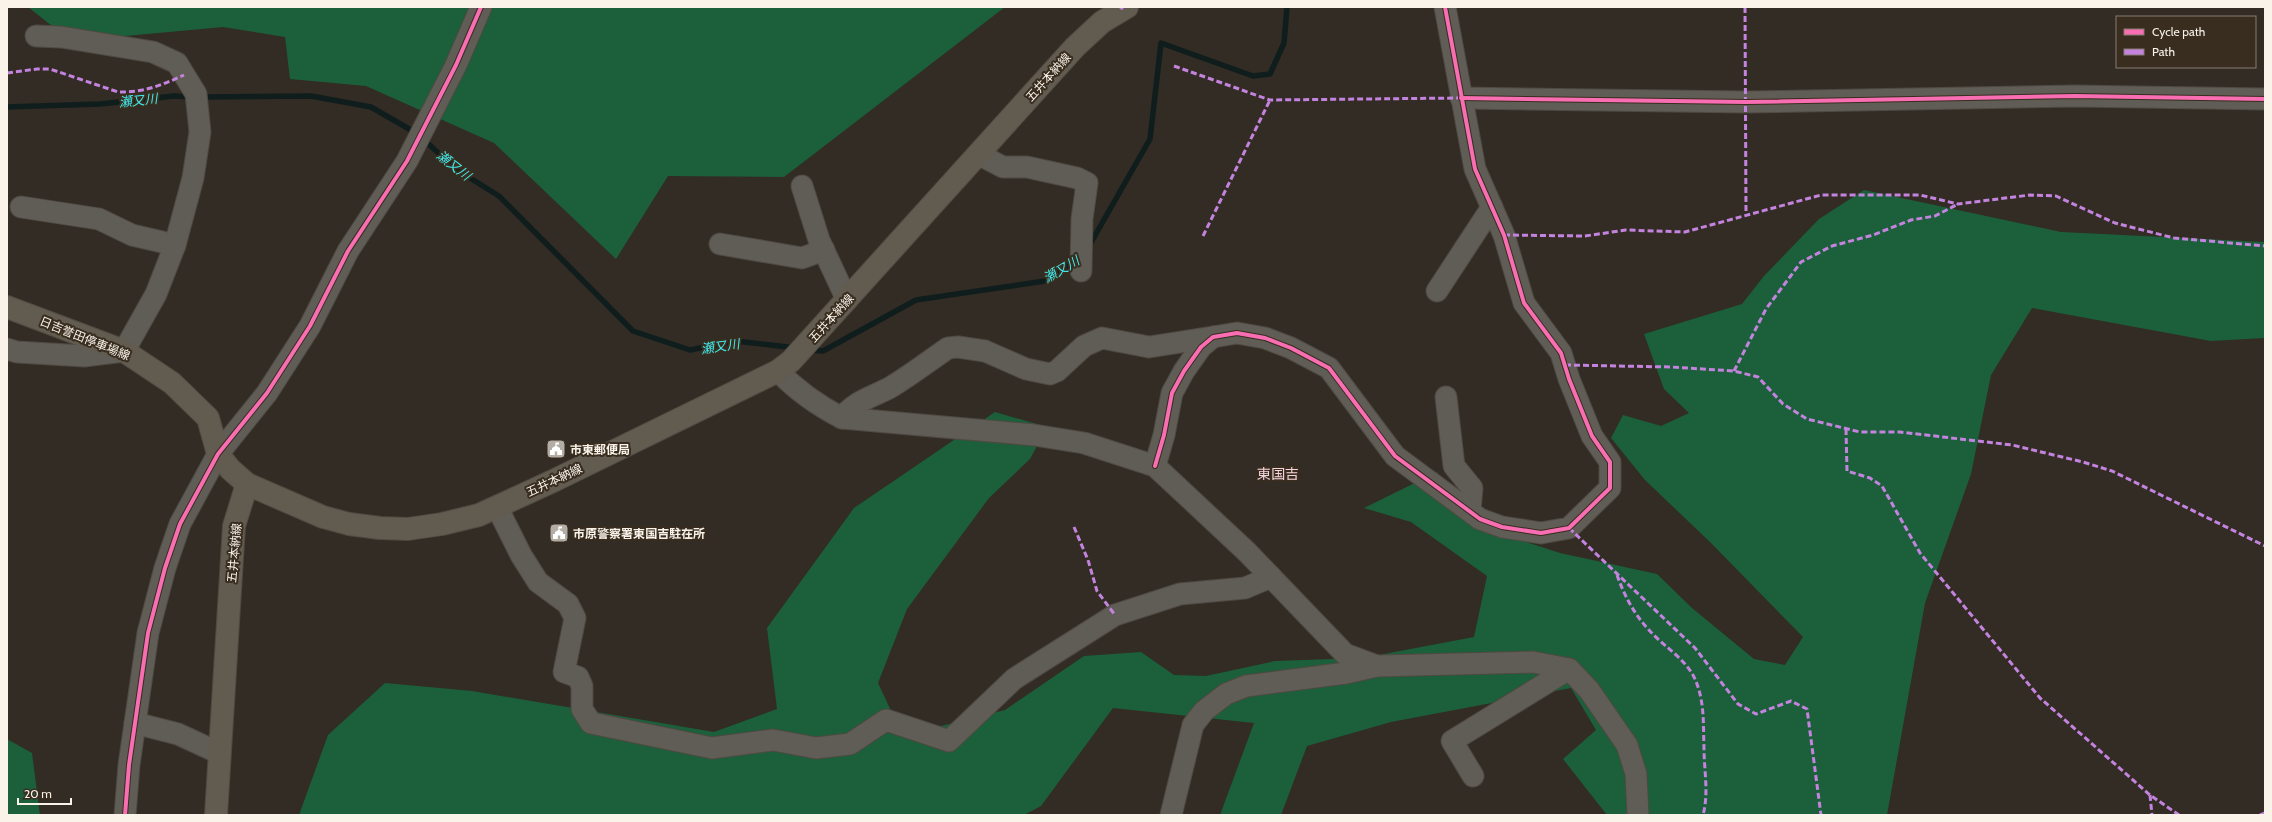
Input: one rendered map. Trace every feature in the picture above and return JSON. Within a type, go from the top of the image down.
[{"type":"main road","name":"五井本納線","points":[[216,815],[234,526],[246,484],[323,517],[349,524],[380,528],[408,529],[442,524],[479,515],[553,482],[778,371],[790,362],[847,300],[1075,47],[1102,22],[1127,7]]},
{"type":"main road","name":"日吉誉田停車場線","points":[[7,307],[124,351],[172,383],[208,418],[218,454],[230,469],[246,484]]},
{"type":"street","points":[[125,815],[129,765],[148,633],[165,568],[180,524],[218,454],[267,393],[310,326],[348,251],[407,161],[456,65],[481,7]]},
{"type":"street","points":[[842,418],[848,410],[857,403],[891,386],[948,348],[958,347],[985,351],[1026,369],[1050,374],[1057,371],[1084,346],[1102,338],[1149,347],[1214,338],[1237,333],[1265,338],[1291,348],[1329,368],[1395,456],[1480,519],[1502,527],[1541,533],[1569,528],[1610,488],[1610,462],[1592,436],[1569,379],[1561,353],[1524,303],[1504,235],[1475,169],[1445,7]]},
{"type":"street","points":[[7,349],[16,352],[84,356],[124,351],[156,294],[175,245],[193,178],[200,132],[196,94],[177,64],[153,52],[61,37],[36,36]]},
{"type":"street","points":[[1461,98],[1746,102],[2075,96],[2265,99]]},
{"type":"street","points":[[978,154],[1003,167],[1027,167],[1076,178],[1087,183],[1082,219],[1081,271]]},
{"type":"street","points":[[802,186],[824,250],[847,300]]},
{"type":"street","points":[[21,207],[99,219],[132,235],[175,245]]},
{"type":"street","points":[[1437,291],[1492,207]]},
{"type":"street","points":[[720,244],[802,258],[824,250]]},
{"type":"street","points":[[1155,466],[1164,435],[1172,393],[1184,370],[1201,347],[1214,338]]},
{"type":"street","points":[[778,371],[816,405],[842,418],[1034,435],[1084,443],[1155,466],[1271,577],[1346,654],[1376,666]]},
{"type":"street","points":[[1446,397],[1454,466],[1472,488],[1470,511]]},
{"type":"street","points":[[497,507],[521,555],[538,582],[568,604],[575,618],[564,672],[578,677],[582,686],[582,708],[591,723],[712,748],[773,740],[816,748],[850,744],[886,720],[949,741],[1014,679],[1116,615],[1180,594],[1245,588],[1271,577]]},
{"type":"street","points":[[1171,815],[1193,725],[1204,711],[1226,694],[1246,686],[1346,673],[1376,666],[1533,662],[1569,669],[1589,690],[1627,745],[1636,774],[1638,815]]},
{"type":"street","points":[[1473,776],[1452,741],[1569,669]]},
{"type":"street","points":[[135,724],[178,734],[219,753]]},
{"type":"green space","points":[[28,7],[1005,7],[784,177],[668,176],[616,259],[494,143],[366,86],[290,79],[285,37],[223,27],[71,41]]},
{"type":"green space","points":[[1864,190],[2061,232],[2265,242],[2265,338],[2211,341],[2032,308],[1991,375],[1971,474],[1925,603],[1887,815],[1607,815],[1563,759],[1596,730],[1571,688],[1391,722],[1307,746],[1281,815],[1220,815],[1254,723],[1113,708],[1041,806],[1024,815],[299,815],[328,735],[385,683],[472,691],[714,732],[777,709],[767,628],[854,508],[995,412],[1047,427],[1030,459],[989,498],[907,609],[878,683],[894,717],[941,726],[1005,710],[1084,656],[1141,652],[1174,675],[1206,676],[1275,661],[1363,658],[1474,637],[1487,576],[1411,522],[1364,508],[1437,472],[1477,526],[1560,553],[1657,574],[1692,608],[1754,659],[1785,665],[1803,637],[1710,542],[1645,480],[1611,438],[1623,415],[1661,426],[1689,413],[1664,389],[1644,334],[1742,304],[1764,276],[1819,219]]},
{"type":"green space","points":[[7,739],[32,753],[40,815],[7,815]]},
{"type":"waterway","name":"瀬又川","points":[[1089,246],[1150,139],[1161,43],[1253,76],[1270,74],[1284,43],[1287,7]]},
{"type":"waterway","name":"瀬又川","points":[[7,107],[100,104],[174,96],[192,97]]},
{"type":"waterway","name":"瀬又川","points":[[201,97],[311,96],[371,107],[416,133]]},
{"type":"waterway","name":"瀬又川","points":[[423,139],[457,170],[499,196],[633,331],[690,350],[735,341],[796,348]]},
{"type":"waterway","name":"瀬又川","points":[[809,350],[823,351],[916,300],[1045,281],[1075,261]]},
{"type":"marked path","points":[[1745,7],[1746,214]]},
{"type":"marked path","points":[[1174,66],[1270,100],[1461,98]]},
{"type":"marked path","points":[[7,73],[37,69],[50,69],[118,92],[152,88],[184,75]]},
{"type":"marked path","points":[[1203,236],[1270,100]]},
{"type":"marked path","points":[[1504,235],[1585,236],[1626,230],[1685,232],[1821,195],[1920,195],[1958,204],[2030,195],[2056,196],[2115,223],[2174,238],[2265,246]]},
{"type":"marked path","points":[[1734,371],[1766,309],[1801,262],[1832,246],[1873,235],[1911,220],[1935,216],[1958,204]]},
{"type":"marked path","points":[[1565,365],[1671,367],[1734,371],[1758,377],[1783,404],[1807,419],[1860,432],[1900,432],[2012,445],[2083,462],[2112,471],[2265,546]]},
{"type":"marked path","points":[[1846,429],[1847,471],[1870,478],[1882,486],[1920,553],[2040,698],[2150,795],[2179,815]]},
{"type":"marked path","points":[[1074,527],[1088,560],[1097,591],[1115,615]]},
{"type":"marked path","points":[[1569,528],[1695,648],[1738,704],[1756,714],[1791,701],[1807,709],[1821,815]]},
{"type":"marked path","points":[[1617,575],[1626,597],[1634,611],[1655,636],[1686,665],[1695,679],[1703,713],[1706,782],[1706,798],[1703,815]]},
{"type":"marked path","points":[[2150,795],[2152,815]]},
{"type":"marked path","points":[[2260,815],[2265,813]]},
{"type":"cycle path","points":[[125,815],[129,765],[148,633],[165,568],[180,524],[218,454],[267,393],[310,326],[348,251],[407,161],[456,65],[481,7]]},
{"type":"cycle path","points":[[1155,466],[1164,435],[1172,393],[1184,371],[1201,347],[1213,337],[1237,333],[1265,338],[1291,348],[1329,368],[1395,456],[1480,519],[1502,527],[1541,533],[1569,528],[1610,488],[1610,462],[1592,436],[1569,379],[1561,353],[1524,303],[1504,235],[1475,169],[1445,7]]},
{"type":"cycle path","points":[[1461,98],[1746,102],[2075,96],[2265,99]]},
{"type":"place","name":"市東郵便局","points":[[556,449]]},
{"type":"place","name":"市原警察署東国吉駐在所","points":[[559,533]]},
{"type":"district","name":"東国吉","points":[[1278,474]]}]
